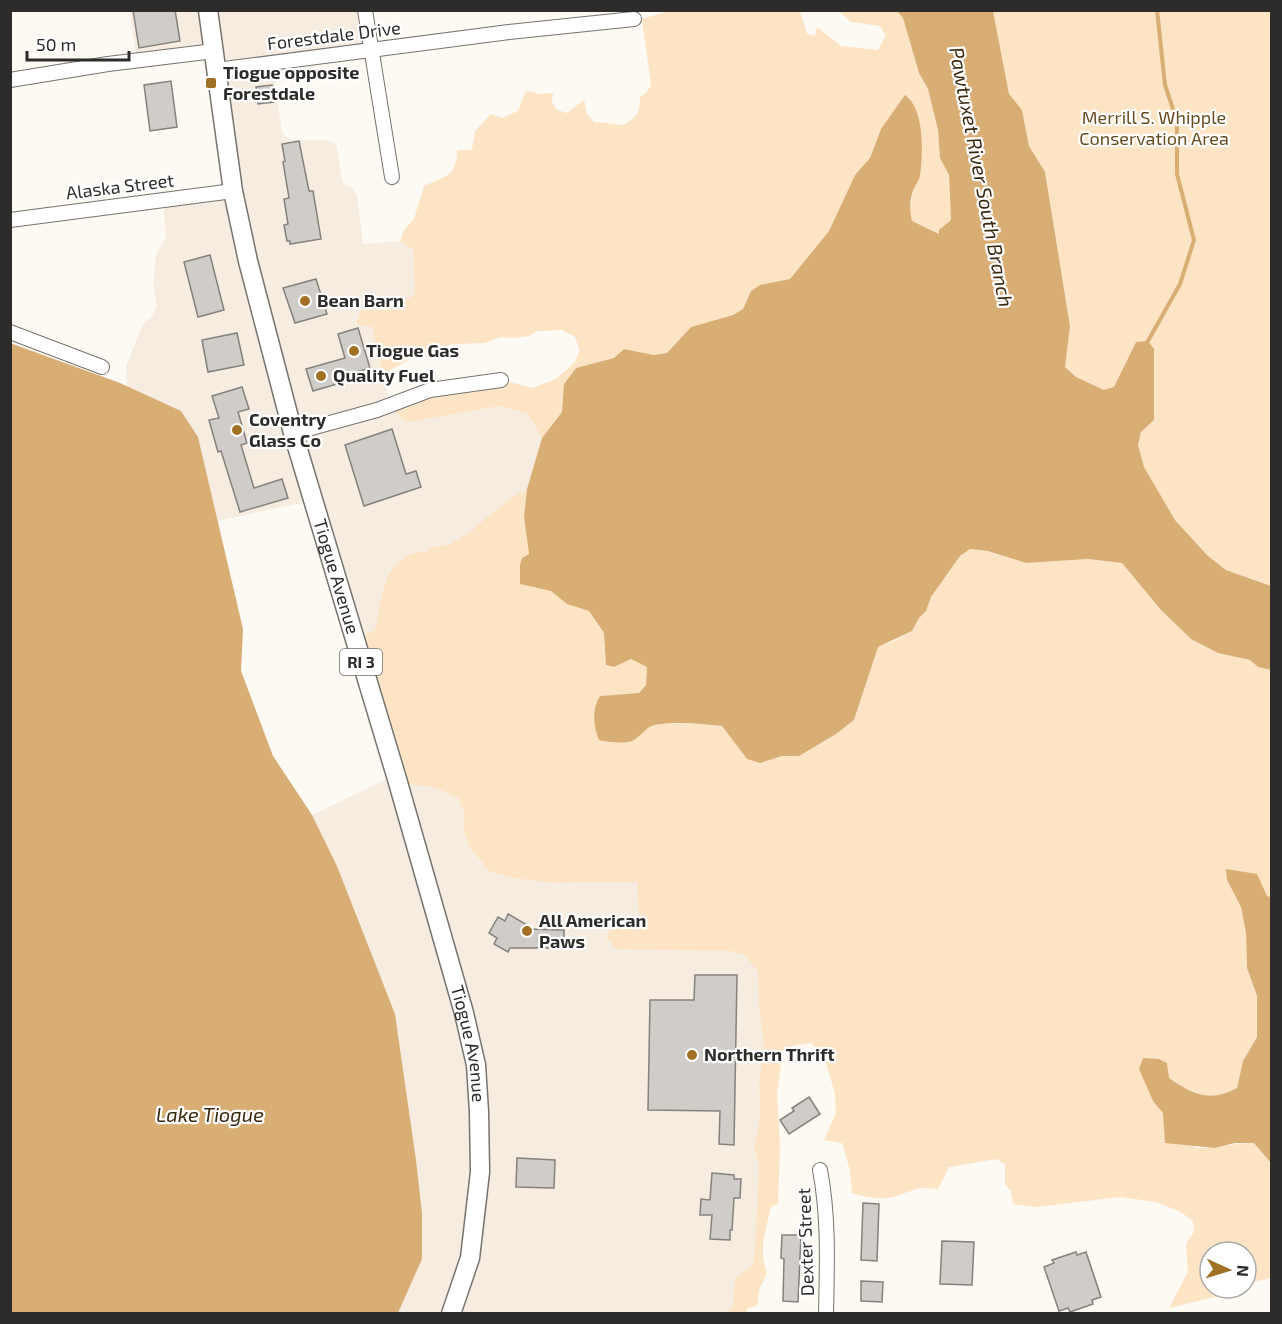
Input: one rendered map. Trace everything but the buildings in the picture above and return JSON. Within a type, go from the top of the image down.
[{"type":"main road","name":"Tiogue Avenue","points":[[208,10],[233,191],[248,261],[292,434],[397,779],[464,1013],[476,1065],[480,1172],[470,1258],[451,1314]]},
{"type":"street","points":[[365,10],[392,177]]},
{"type":"street","name":"Forestdale Drive","points":[[217,69],[634,19]]},
{"type":"street","points":[[10,80],[108,64],[214,51]]},
{"type":"street","name":"Alaska Street","points":[[10,220],[233,191]]},
{"type":"street","points":[[10,332],[102,367]]},
{"type":"street","points":[[292,434],[377,410],[430,390],[501,380]]},
{"type":"street","name":"Dexter Street","points":[[820,1170],[825,1196],[827,1264],[825,1314]]},
{"type":"shaded area","points":[[129,11],[366,11],[370,47],[272,63],[282,133],[291,140],[327,140],[336,144],[343,183],[353,188],[357,196],[363,244],[400,241],[413,249],[415,293],[406,303],[388,308],[361,310],[356,323],[372,327],[391,408],[454,413],[500,406],[528,414],[542,438],[527,489],[475,530],[450,544],[432,547],[380,610],[375,630],[358,639],[313,500],[218,521],[198,437],[181,411],[127,387],[126,366],[143,324],[152,316],[157,306],[153,287],[156,255],[166,237],[163,201],[234,190],[215,51],[137,60]]},
{"type":"shaded area","points":[[397,774],[402,783],[434,787],[458,798],[465,815],[463,830],[470,848],[489,871],[512,878],[555,883],[638,881],[639,920],[634,923],[615,923],[745,955],[759,972],[759,1006],[764,1046],[759,1084],[760,1117],[754,1148],[759,1163],[757,1237],[753,1265],[735,1278],[733,1304],[727,1313],[398,1313],[422,1259],[422,1213],[395,1014],[337,866],[312,815]]},
{"type":"green space","points":[[672,10],[800,11],[807,34],[815,36],[817,27],[841,46],[878,50],[886,35],[880,26],[851,22],[839,11],[897,11],[903,18],[919,73],[928,89],[938,130],[940,158],[949,175],[951,220],[940,230],[939,234],[912,221],[912,199],[919,178],[881,129],[870,158],[855,175],[829,231],[790,279],[760,285],[751,291],[743,309],[733,315],[691,327],[667,353],[654,355],[624,349],[614,358],[576,368],[564,384],[562,412],[542,438],[528,414],[500,406],[407,422],[391,408],[403,401],[501,380],[533,388],[556,379],[575,362],[580,350],[575,337],[562,330],[538,331],[529,336],[500,337],[485,343],[452,344],[416,356],[383,374],[372,327],[356,324],[361,310],[397,305],[415,293],[413,249],[400,241],[404,230],[414,219],[424,186],[452,171],[457,150],[472,150],[475,131],[491,114],[502,118],[518,111],[526,91],[540,94],[553,93],[552,103],[557,110],[567,113],[584,100],[587,114],[594,122],[624,125],[629,122],[637,114],[640,97],[651,85],[642,19]]},
{"type":"green space","name":"Merrill S. Whipple Conservation Area","points":[[993,11],[1271,11],[1271,586],[1226,570],[1207,555],[1175,520],[1144,467],[1138,445],[1141,432],[1154,420],[1154,396],[1136,342],[1114,388],[1104,390],[1076,377],[1065,367],[1070,326],[1045,172],[1029,146],[1022,110],[1009,94]]},
{"type":"green space","points":[[527,489],[524,517],[529,554],[522,558],[520,583],[552,591],[567,604],[589,611],[604,633],[606,665],[614,667],[631,659],[647,667],[646,685],[639,693],[600,696],[595,704],[631,741],[647,728],[656,725],[722,726],[747,759],[760,762],[782,756],[799,756],[836,734],[854,720],[878,647],[912,631],[926,610],[931,597],[960,556],[970,549],[988,551],[1026,563],[1088,559],[1122,563],[1161,610],[1191,639],[1218,653],[1250,660],[1258,667],[1271,670],[1271,897],[1227,880],[1241,907],[1246,933],[1247,968],[1257,996],[1257,1037],[1243,1061],[1237,1089],[1218,1095],[1202,1095],[1169,1078],[1167,1063],[1154,1101],[1196,1148],[1255,1143],[1271,1163],[1271,1278],[1258,1281],[1258,1240],[1198,1240],[1198,1300],[1202,1300],[1169,1308],[1188,1272],[1186,1244],[1194,1232],[1193,1221],[1181,1212],[1156,1202],[1120,1197],[1037,1207],[1013,1204],[1011,1191],[1005,1184],[1005,1164],[996,1159],[949,1167],[938,1189],[920,1188],[885,1198],[852,1193],[850,1170],[842,1143],[824,1140],[836,1113],[835,1093],[824,1057],[811,1043],[795,1045],[783,1050],[777,1094],[780,1145],[778,1203],[771,1207],[765,1231],[763,1256],[767,1273],[759,1290],[757,1306],[748,1308],[746,1313],[727,1313],[733,1304],[735,1278],[753,1265],[756,1237],[759,1163],[754,1148],[760,1117],[759,1084],[764,1046],[758,972],[745,955],[730,951],[617,949],[606,938],[614,923],[634,923],[639,920],[637,882],[555,883],[512,878],[489,871],[470,848],[463,830],[465,815],[458,798],[434,787],[401,783],[358,639],[375,630],[386,582],[398,563],[421,551],[423,553],[432,547],[450,544],[474,530],[513,497]]},
{"type":"water","name":"Pawtuxet River South Branch","points":[[897,11],[993,11],[1009,94],[1022,110],[1029,146],[1045,172],[1070,326],[1065,367],[1076,377],[1104,390],[1114,387],[1136,342],[1148,341],[1154,349],[1154,420],[1141,432],[1138,445],[1144,467],[1175,520],[1207,555],[1226,570],[1271,586],[1271,670],[1258,667],[1250,660],[1218,653],[1191,639],[1161,610],[1122,563],[1088,559],[1026,563],[988,551],[970,549],[960,556],[931,597],[926,611],[912,631],[878,647],[854,720],[836,734],[799,756],[782,756],[760,763],[747,759],[722,726],[697,724],[655,725],[628,742],[599,740],[594,717],[600,696],[639,693],[646,685],[647,667],[631,659],[614,667],[606,665],[604,633],[589,611],[567,604],[551,591],[520,584],[522,558],[529,554],[524,517],[527,489],[542,438],[562,412],[564,384],[576,368],[614,358],[624,349],[654,355],[667,353],[691,327],[733,315],[743,309],[751,291],[760,285],[790,279],[829,231],[855,175],[870,158],[881,129],[905,95],[916,110],[922,144],[920,176],[912,193],[910,209],[912,221],[939,234],[939,230],[951,220],[949,175],[940,158],[938,130],[928,89],[919,73],[903,18]]},
{"type":"water","name":"Lake Tiogue","points":[[10,343],[120,383],[181,411],[198,437],[243,629],[241,671],[273,756],[312,815],[337,866],[395,1014],[422,1213],[422,1259],[398,1313],[11,1313]]},
{"type":"water","points":[[1226,869],[1257,874],[1267,896],[1271,897],[1271,1163],[1254,1143],[1235,1143],[1215,1148],[1165,1143],[1163,1113],[1153,1101],[1139,1069],[1143,1058],[1159,1059],[1167,1063],[1169,1078],[1202,1095],[1218,1095],[1237,1088],[1243,1061],[1257,1037],[1257,996],[1247,968],[1246,933],[1241,907],[1227,880]]},
{"type":"waterway","points":[[1148,341],[1180,284],[1194,240],[1177,174],[1177,121],[1165,85],[1157,10]]},
{"type":"place","name":"Tiogue opposite Forestdale","points":[[211,83]]},
{"type":"place","name":"Bean Barn","points":[[305,301]]},
{"type":"place","name":"Tiogue Gas","points":[[354,351]]},
{"type":"place","name":"Quality Fuel","points":[[321,376]]},
{"type":"place","name":"Coventry Glass Co","points":[[237,430]]},
{"type":"place","name":"All American Paws","points":[[527,931]]},
{"type":"place","name":"Northern Thrift","points":[[692,1055]]}]
